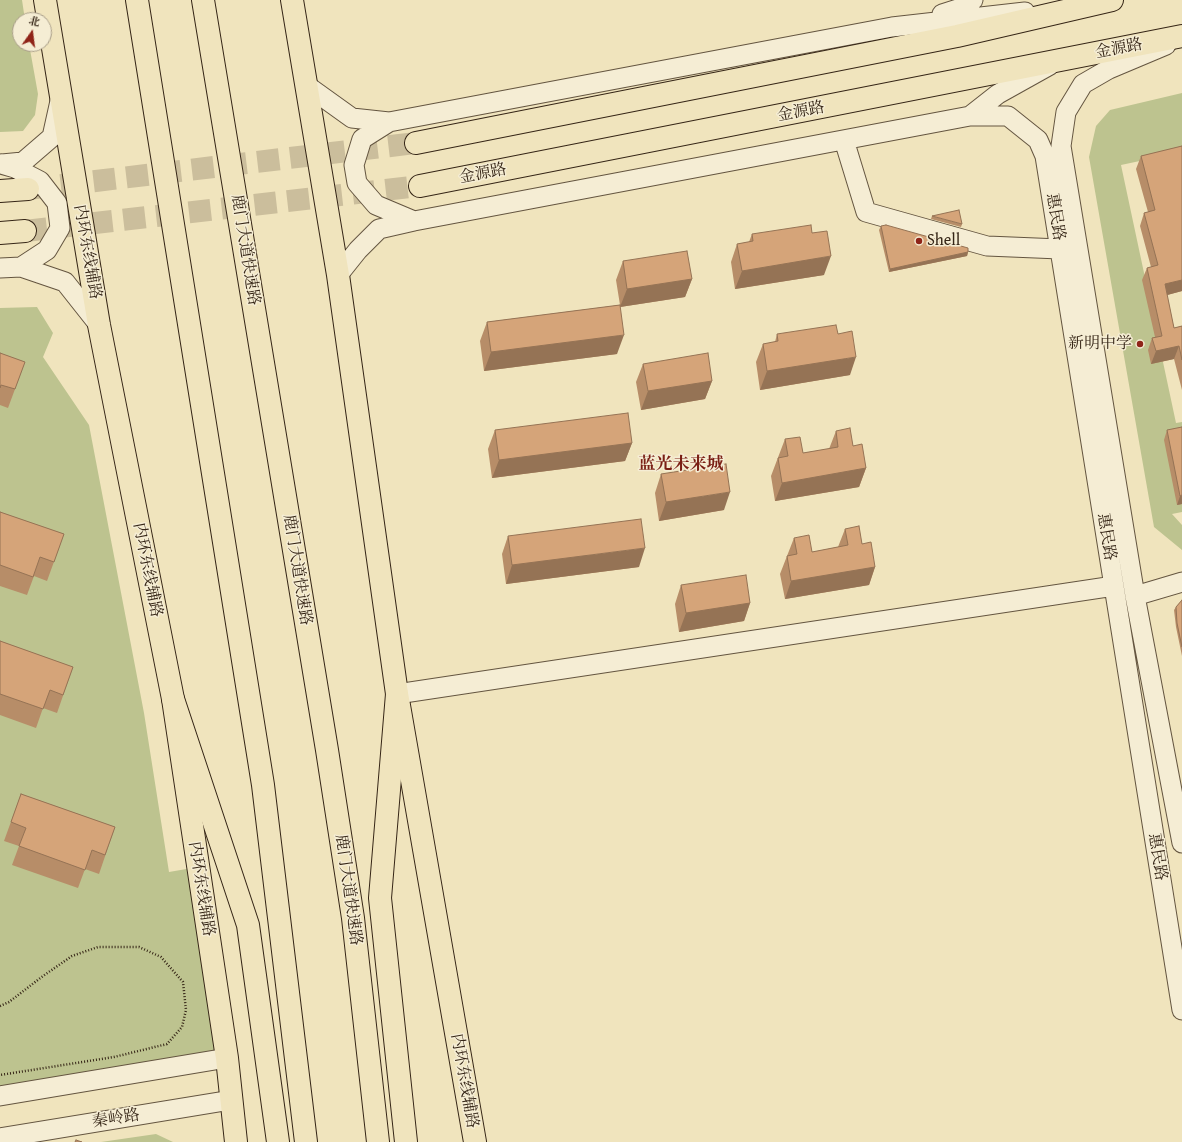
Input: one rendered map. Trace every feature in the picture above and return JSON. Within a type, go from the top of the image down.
[{"type":"main road","name":"内环东线辅路","points":[[45,0],[99,325],[173,699],[227,1058],[236,1142]]},
{"type":"main road","points":[[137,0],[263,785],[306,1142]]},
{"type":"main road","name":"鹿门大道快速路","points":[[203,0],[353,918],[378,1142]]},
{"type":"main road","name":"内环东线辅路","points":[[292,0],[338,275],[397,694],[475,1142]]},
{"type":"main road","points":[[416,143],[957,36],[1101,1]]},
{"type":"main road","name":"金源路","points":[[420,186],[1182,38]]},
{"type":"main road","points":[[0,191],[28,189]]},
{"type":"main road","points":[[0,233],[25,231]]},
{"type":"main road","points":[[397,694],[380,898],[406,1142]]},
{"type":"main road","points":[[173,699],[248,925],[278,1142]]},
{"type":"street","points":[[903,26],[964,7],[973,0]]},
{"type":"street","points":[[306,86],[352,118],[389,122],[892,27],[1101,1]]},
{"type":"street","name":"惠民路","points":[[1182,38],[1108,69],[1082,84],[1066,112],[1061,146],[1135,596],[1182,843]]},
{"type":"street","points":[[970,116],[998,94],[1056,62]]},
{"type":"street","points":[[1,164],[23,162],[52,137],[61,99]]},
{"type":"street","name":"惠民路","points":[[338,275],[358,250],[379,229],[414,221],[970,116],[1008,116],[1038,140],[1045,156],[1182,1010]]},
{"type":"street","points":[[389,122],[362,140],[354,164],[356,183],[376,205],[414,221]]},
{"type":"street","points":[[844,140],[866,212],[987,246],[1060,249]]},
{"type":"street","points":[[1,164],[15,168],[40,181],[57,203],[60,228],[47,250],[21,267]]},
{"type":"street","points":[[0,268],[21,267],[65,282],[99,325]]},
{"type":"street","points":[[1135,596],[1182,582]]},
{"type":"street","points":[[397,694],[1114,586]]},
{"type":"street","points":[[0,1096],[227,1058]]},
{"type":"street","name":"秦岭路","points":[[0,1138],[231,1100]]},
{"type":"path","points":[[0,1006],[9,1002],[72,956],[98,947],[139,948],[161,957],[182,982],[186,1010],[182,1026],[167,1044],[114,1057],[0,1075]]},
{"type":"green space","points":[[0,0],[22,0],[24,12],[12,12],[12,52],[30,52],[38,94],[35,115],[23,131],[0,132]]},
{"type":"green space","points":[[1182,93],[1182,152],[1121,165],[1176,423],[1182,422],[1182,512],[1172,514],[1182,525],[1182,550],[1154,527],[1089,157],[1096,126],[1110,110]]},
{"type":"green space","points":[[37,307],[53,333],[43,357],[89,425],[144,713],[169,872],[198,867],[227,1058],[0,1096],[0,308]]},
{"type":"green space","points":[[156,1134],[173,1142],[101,1142]]},
{"type":"building","points":[[1182,146],[1182,280],[1165,284],[1174,328],[1182,326],[1182,360],[1179,346],[1156,351],[1152,338],[1162,336],[1147,268],[1158,265],[1144,213],[1155,210],[1141,156]]},
{"type":"building","points":[[959,210],[962,224],[932,216]]},
{"type":"building","points":[[811,225],[812,233],[827,231],[831,256],[742,271],[737,244],[753,241],[752,234]]},
{"type":"building","points":[[886,225],[968,248],[968,252],[890,269],[881,226]]},
{"type":"building","points":[[687,251],[692,279],[627,289],[623,261]]},
{"type":"building","points":[[620,305],[624,335],[491,352],[487,322]]},
{"type":"building","points":[[836,325],[838,334],[852,331],[856,357],[767,371],[763,344],[778,341],[777,334]]},
{"type":"building","points":[[0,353],[25,362],[15,389],[1,385],[0,388]]},
{"type":"building","points":[[708,353],[712,381],[648,391],[643,364]]},
{"type":"building","points":[[628,413],[632,443],[499,460],[495,430]]},
{"type":"building","points":[[1182,427],[1182,495],[1180,496],[1167,430]]},
{"type":"building","points":[[850,428],[853,446],[862,444],[866,468],[782,483],[778,458],[788,456],[785,439],[800,437],[803,453],[838,447],[836,431]]},
{"type":"building","points":[[726,464],[730,492],[666,502],[661,474]]},
{"type":"building","points":[[0,512],[64,534],[54,562],[40,557],[33,577],[0,565]]},
{"type":"building","points":[[641,519],[645,548],[512,565],[508,536]]},
{"type":"building","points":[[859,526],[862,544],[871,542],[875,567],[791,581],[787,556],[797,554],[794,538],[809,535],[812,552],[848,545],[845,529]]},
{"type":"building","points":[[746,575],[750,603],[686,613],[681,585]]},
{"type":"building","points":[[1182,600],[1182,647],[1177,623],[1176,607]]},
{"type":"building","points":[[0,641],[73,667],[63,695],[50,690],[43,709],[0,694]]},
{"type":"building","points":[[21,794],[115,827],[105,855],[92,850],[85,870],[19,846],[26,828],[11,822]]},
{"type":"tunnel","points":[[28,189],[416,143]]},
{"type":"tunnel","points":[[25,231],[420,186]]},
{"type":"place","name":"Shell","points":[[919,241]]},
{"type":"place","name":"新明中学","points":[[1140,344]]},
{"type":"district","name":"蓝光未来城","points":[[681,465]]}]
